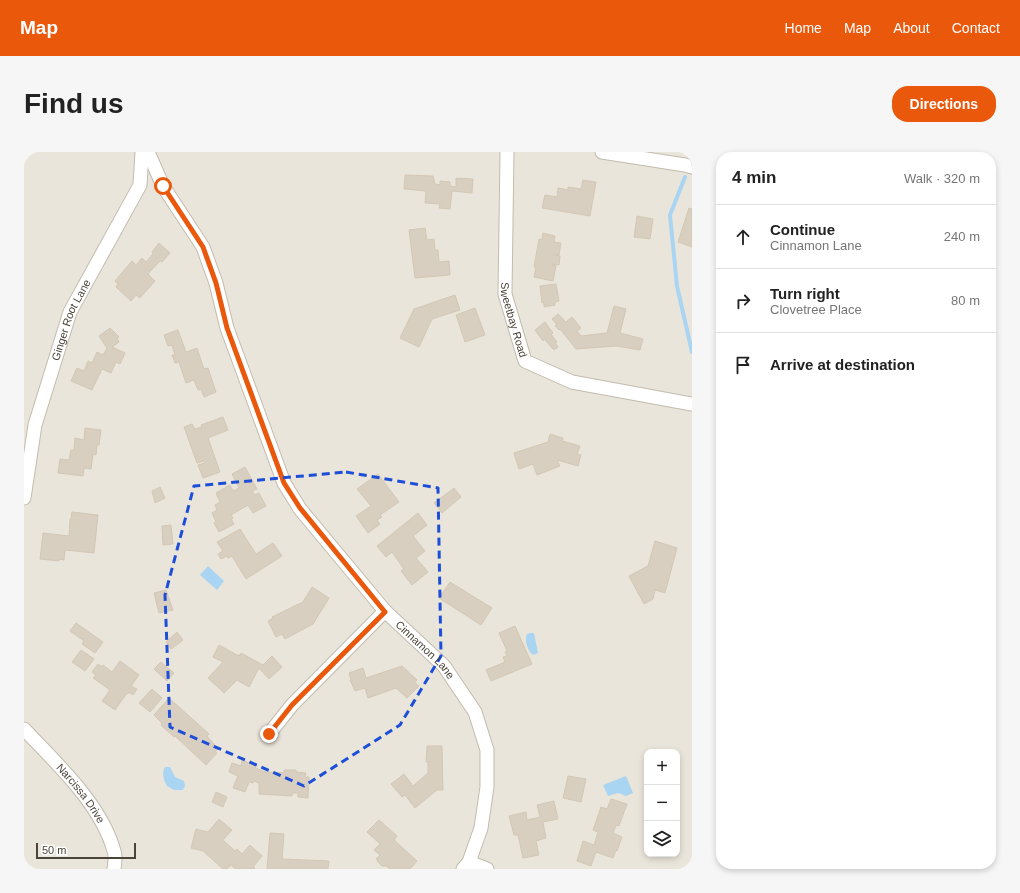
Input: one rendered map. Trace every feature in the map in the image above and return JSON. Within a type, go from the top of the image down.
[{"type":"street","name":"Ginger Root Lane","points":[[24,498],[35,425],[70,312],[140,185],[142,152]]},
{"type":"street","name":"Cinnamon Lane","points":[[148,152],[163,186],[203,247],[216,283],[227,328],[284,483],[300,508],[385,612],[444,666],[475,712],[487,750],[487,787],[481,828],[466,865]]},
{"type":"street","name":"Sweetbay Road","points":[[507,152],[505,294],[525,361],[572,382],[692,404]]},
{"type":"street","points":[[602,152],[685,165],[692,168]]},
{"type":"street","points":[[269,734],[292,705],[385,612]]},
{"type":"street","name":"Narcissa Drive","points":[[24,729],[70,778],[98,814],[115,852],[114,869]]},
{"type":"street","points":[[466,865],[487,869]]},
{"type":"highlighted area","points":[[346,472],[438,488],[441,656],[400,725],[304,786],[170,727],[165,595],[194,486]]},
{"type":"shaded area","points":[[24,152],[692,152],[692,869],[24,869]]},
{"type":"water","points":[[208,566],[224,581],[217,590],[200,575]]},
{"type":"water","points":[[534,633],[538,653],[533,655],[526,642],[527,634]]},
{"type":"water","points":[[165,767],[170,767],[175,777],[184,781],[185,786],[183,790],[174,790],[167,786],[163,774]]},
{"type":"water","points":[[626,776],[633,793],[626,796],[618,793],[608,796],[603,785]]},
{"type":"building","points":[[405,175],[433,176],[435,184],[440,185],[440,181],[450,182],[450,186],[456,187],[456,178],[473,179],[472,193],[452,191],[450,209],[439,208],[440,204],[425,203],[426,191],[404,189]]},
{"type":"building","points":[[583,180],[596,182],[590,216],[542,208],[545,195],[557,197],[558,188],[568,190],[568,187],[581,189]]},
{"type":"building","points":[[689,208],[692,209],[692,247],[678,242]]},
{"type":"building","points":[[637,216],[653,219],[650,239],[634,237]]},
{"type":"building","points":[[425,228],[427,240],[434,239],[435,250],[438,250],[439,262],[449,261],[450,275],[415,278],[409,230]]},
{"type":"building","points":[[543,233],[555,236],[554,242],[561,243],[559,255],[554,254],[560,256],[559,265],[552,264],[556,266],[553,281],[534,277],[536,268],[534,267],[539,239],[542,240]]},
{"type":"building","points":[[159,243],[170,253],[148,274],[155,281],[140,298],[136,295],[131,301],[116,287],[118,284],[115,281],[132,261],[136,265],[142,258],[146,262],[153,254],[152,252]]},
{"type":"building","points":[[556,284],[559,301],[555,302],[555,305],[544,307],[544,303],[542,303],[540,286]]},
{"type":"building","points":[[455,295],[460,310],[432,319],[419,347],[400,338],[414,309]]},
{"type":"building","points":[[614,306],[626,309],[620,333],[643,339],[640,350],[616,346],[576,349],[560,329],[559,330],[555,326],[557,325],[552,319],[558,314],[566,322],[572,317],[581,328],[577,331],[581,336],[607,333]]},
{"type":"building","points":[[475,308],[485,335],[465,342],[456,315]]},
{"type":"building","points":[[545,322],[553,333],[551,334],[557,342],[555,343],[558,347],[554,350],[544,339],[543,341],[535,330]]},
{"type":"building","points":[[110,328],[119,337],[117,338],[119,342],[112,347],[125,353],[120,364],[116,362],[111,373],[102,369],[92,390],[71,381],[77,368],[84,371],[88,361],[92,363],[97,352],[103,355],[107,348],[99,336]]},
{"type":"building","points":[[178,330],[186,352],[197,348],[204,369],[208,368],[216,392],[204,397],[201,389],[198,390],[194,380],[186,383],[179,362],[175,363],[172,355],[175,355],[172,345],[168,346],[164,335]]},
{"type":"building","points":[[223,417],[228,430],[208,438],[220,472],[203,478],[198,465],[205,463],[204,461],[197,463],[184,427],[192,424],[195,429],[202,427],[201,425]]},
{"type":"building","points":[[85,428],[101,430],[96,455],[93,454],[91,469],[84,468],[83,476],[58,473],[60,459],[69,460],[71,450],[74,450],[75,438],[84,440]]},
{"type":"building","points":[[550,434],[563,438],[562,441],[580,446],[577,454],[581,455],[578,466],[557,460],[560,466],[537,475],[533,464],[519,469],[514,453],[548,442]]},
{"type":"building","points":[[245,467],[257,489],[252,491],[255,495],[259,493],[266,506],[253,513],[248,505],[231,515],[233,518],[231,519],[234,524],[219,532],[214,523],[216,522],[212,513],[217,510],[215,505],[220,502],[216,493],[230,485],[233,491],[239,488],[232,474]]},
{"type":"building","points":[[378,474],[399,502],[380,515],[382,517],[377,520],[380,524],[368,533],[356,516],[371,506],[357,489]]},
{"type":"building","points":[[160,487],[165,498],[155,503],[152,491]]},
{"type":"building","points":[[454,488],[461,497],[442,513],[434,503]]},
{"type":"building","points":[[72,512],[98,515],[94,553],[65,550],[64,560],[59,559],[59,561],[40,559],[43,533],[69,536]]},
{"type":"building","points":[[418,513],[427,525],[413,536],[425,551],[416,558],[428,572],[412,585],[401,571],[404,569],[392,552],[386,557],[377,546]]},
{"type":"building","points":[[171,525],[173,544],[163,545],[162,526]]},
{"type":"building","points":[[240,529],[256,554],[273,543],[282,556],[246,579],[232,556],[228,558],[227,556],[221,559],[218,554],[223,551],[217,542]]},
{"type":"building","points":[[655,541],[677,548],[665,593],[655,590],[653,599],[644,604],[629,576],[648,566]]},
{"type":"building","points":[[450,582],[492,608],[481,625],[439,598]]},
{"type":"building","points":[[312,587],[329,598],[313,624],[285,639],[282,634],[276,637],[268,621],[273,618],[272,617],[303,602]]},
{"type":"building","points":[[166,590],[173,610],[159,613],[154,593]]},
{"type":"building","points":[[76,623],[103,642],[95,653],[82,644],[84,641],[70,631]]},
{"type":"building","points":[[515,626],[532,664],[491,681],[486,670],[505,662],[503,657],[507,656],[505,652],[507,651],[499,633]]},
{"type":"building","points":[[177,632],[183,640],[171,649],[166,642]]},
{"type":"building","points":[[219,645],[239,656],[241,653],[263,665],[272,656],[282,667],[269,679],[259,668],[249,687],[237,680],[224,693],[208,678],[223,662],[213,657]]},
{"type":"building","points":[[81,650],[94,659],[85,671],[72,662]]},
{"type":"building","points":[[120,661],[139,675],[131,686],[137,689],[133,695],[129,692],[128,694],[127,693],[115,710],[102,701],[110,690],[93,678],[96,675],[92,672],[98,664],[102,667],[103,665],[112,672]]},
{"type":"building","points":[[161,662],[174,673],[167,681],[154,669]]},
{"type":"building","points":[[402,666],[417,680],[414,682],[419,686],[407,698],[396,688],[368,698],[365,688],[355,691],[350,680],[349,673],[363,668],[366,678]]},
{"type":"building","points":[[152,689],[162,698],[150,712],[139,703]]},
{"type":"building","points":[[169,698],[209,734],[207,736],[218,749],[215,752],[217,753],[206,765],[161,725],[162,723],[154,715]]},
{"type":"building","points":[[427,746],[442,746],[443,790],[437,790],[415,808],[405,795],[402,797],[391,784],[404,774],[413,786],[428,773],[428,762],[426,762]]},
{"type":"building","points":[[242,760],[256,766],[255,768],[266,772],[284,773],[284,770],[296,770],[296,772],[306,773],[305,777],[309,777],[308,798],[298,797],[298,793],[292,793],[292,796],[259,794],[259,783],[254,781],[253,783],[249,782],[245,792],[233,788],[238,776],[229,772],[232,763],[241,766]]},
{"type":"building","points":[[568,776],[586,779],[581,802],[563,798]]},
{"type":"building","points":[[216,792],[227,797],[223,807],[212,802]]},
{"type":"building","points":[[611,799],[627,804],[619,826],[616,825],[613,833],[622,837],[617,851],[616,850],[613,858],[596,852],[591,866],[577,861],[583,841],[594,845],[598,832],[593,830],[601,807],[607,809]]},
{"type":"building","points":[[554,801],[558,819],[543,822],[546,838],[536,841],[539,855],[523,858],[518,835],[514,835],[509,816],[526,812],[527,820],[540,817],[537,805]]},
{"type":"building","points":[[219,819],[232,830],[223,840],[235,851],[237,849],[242,854],[250,845],[262,856],[253,867],[255,868],[254,869],[236,869],[231,865],[227,869],[223,869],[203,851],[191,848],[196,829],[208,832]]},
{"type":"building","points":[[379,820],[397,836],[394,840],[417,861],[410,869],[390,869],[386,866],[382,866],[377,861],[378,860],[376,859],[380,855],[374,850],[380,844],[367,832]]},
{"type":"building","points":[[270,833],[284,834],[282,859],[329,861],[328,869],[267,869]]},
{"type":"waterway","points":[[685,177],[670,215],[677,286],[692,352]]},
{"type":"route","points":[[163,186],[203,247],[216,283],[227,328],[284,483],[300,508],[385,612],[292,705],[269,734]]}]
